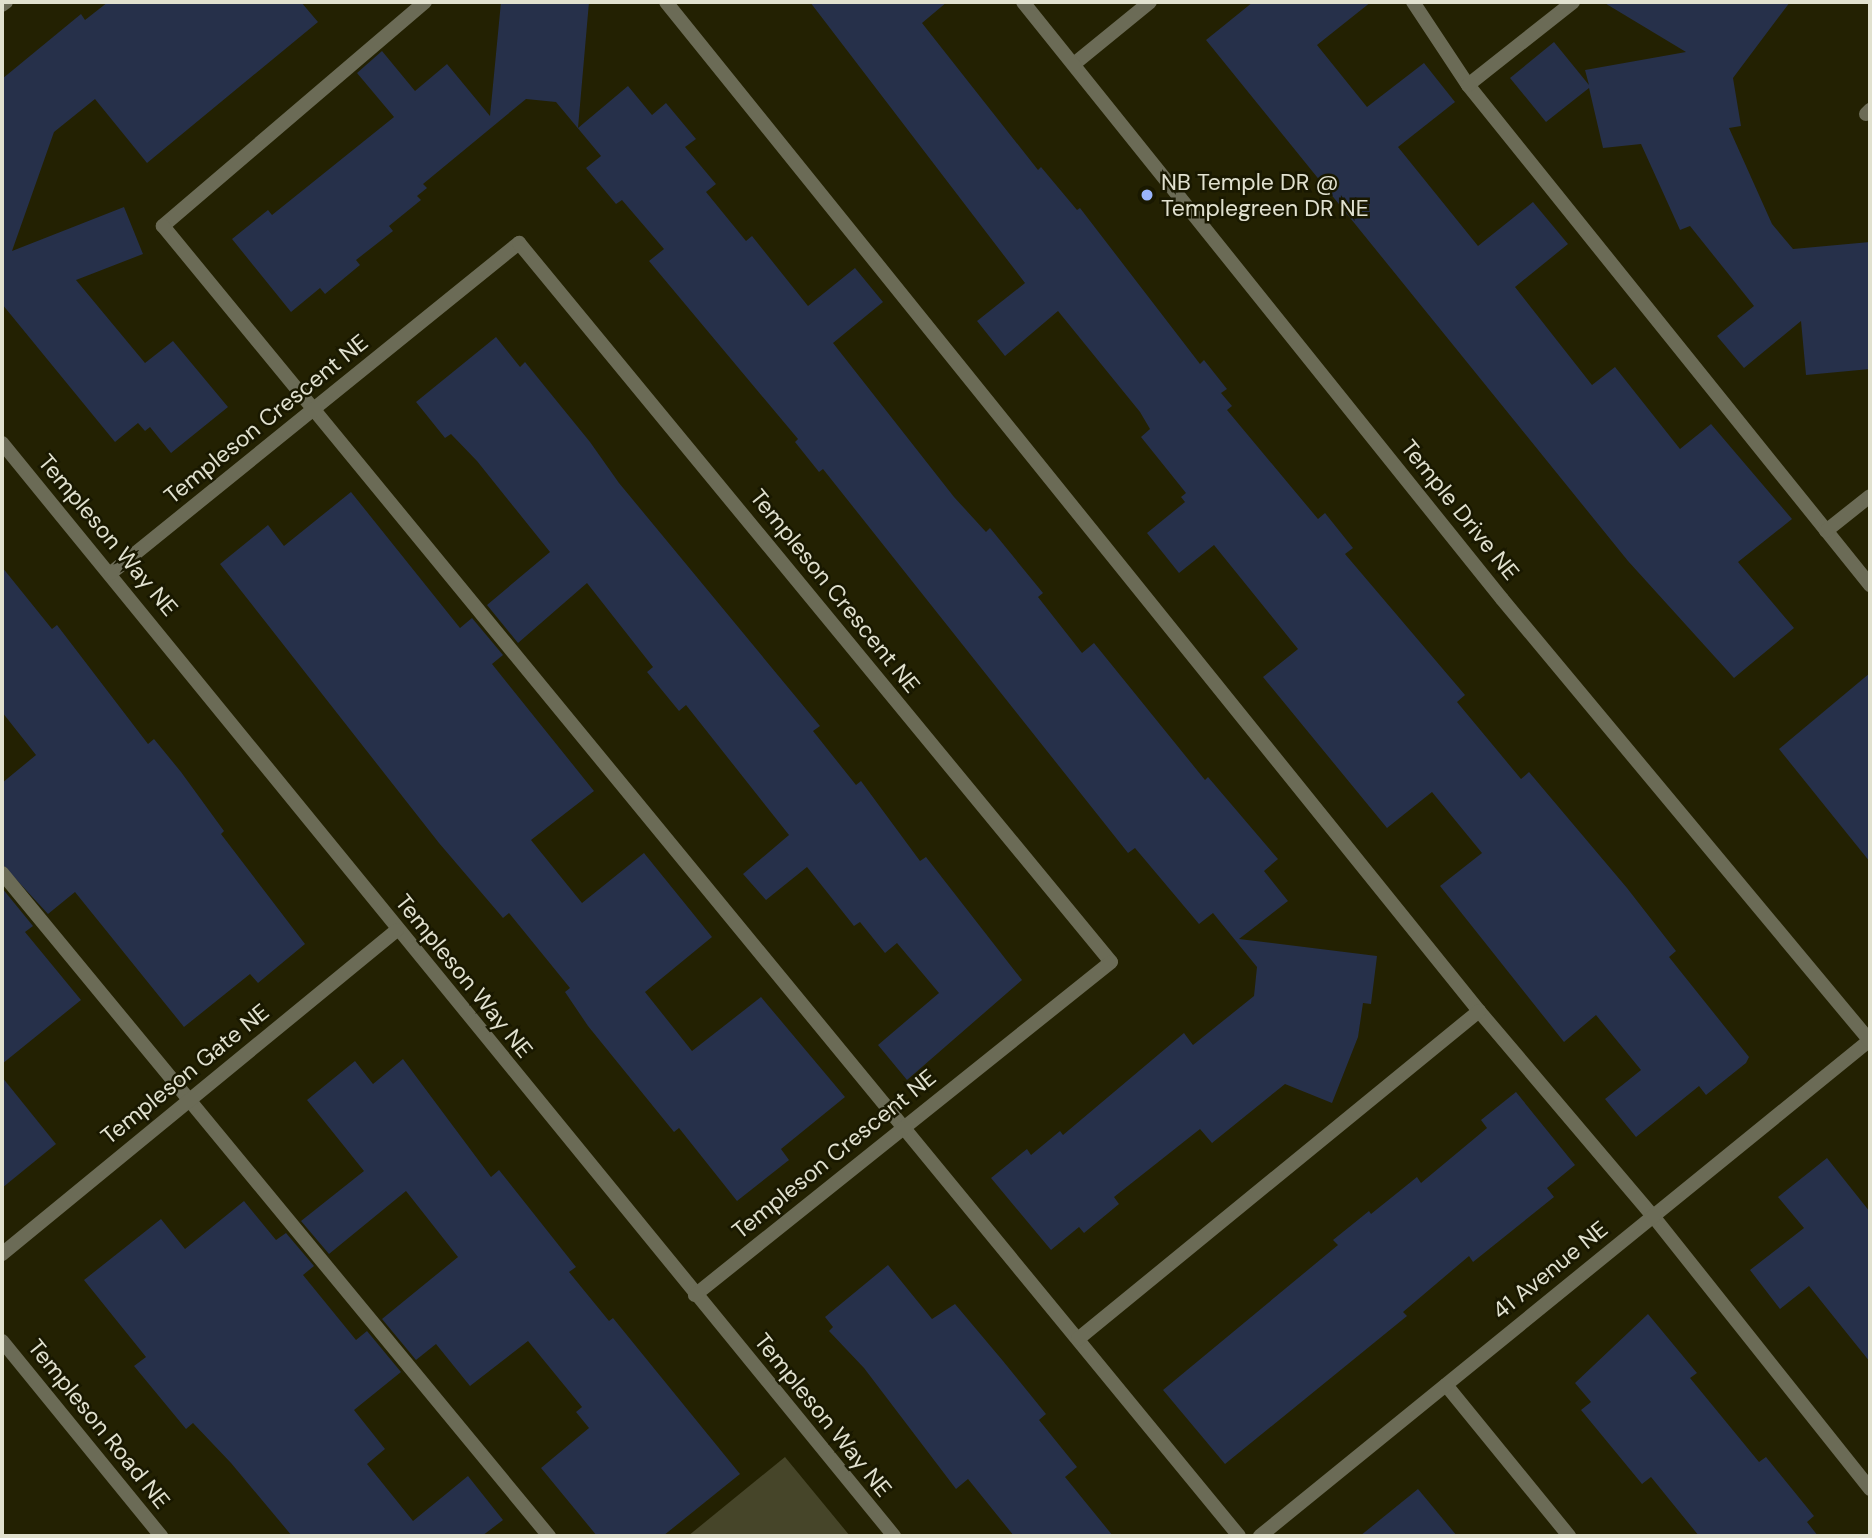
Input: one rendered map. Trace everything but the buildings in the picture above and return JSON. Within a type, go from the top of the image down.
[{"type":"street","points":[[425,2],[163,226],[1239,1536]]},
{"type":"street","points":[[667,2],[1479,1011],[1653,1216],[1870,1489]]},
{"type":"street","name":"Temple Drive NE","points":[[1023,2],[1502,599],[1870,1040]]},
{"type":"street","points":[[1074,64],[1150,2]]},
{"type":"street","points":[[1413,2],[1468,85],[1870,585]]},
{"type":"street","points":[[1468,85],[1573,2]]},
{"type":"street","name":"Templeson Crescent NE","points":[[111,573],[316,410],[519,243],[1111,961],[695,1295]]},
{"type":"street","name":"Templeson Way NE","points":[[2,443],[111,573],[397,930],[894,1536]]},
{"type":"street","points":[[1826,531],[1870,496]]},
{"type":"street","points":[[2,873],[549,1536]]},
{"type":"street","name":"Templeson Gate NE","points":[[2,1254],[397,930]]},
{"type":"street","points":[[1078,1339],[1479,1011]]},
{"type":"street","name":"41 Avenue NE","points":[[1260,1536],[1870,1040]]},
{"type":"street","name":"Templeson Road NE","points":[[2,1341],[161,1536]]},
{"type":"street","points":[[1446,1385],[1569,1536]]},
{"type":"shaded area","points":[[785,1457],[850,1536],[688,1536]]},
{"type":"place","name":"NB Temple DR @ Templegreen DR NE","points":[[1147,195]]}]
